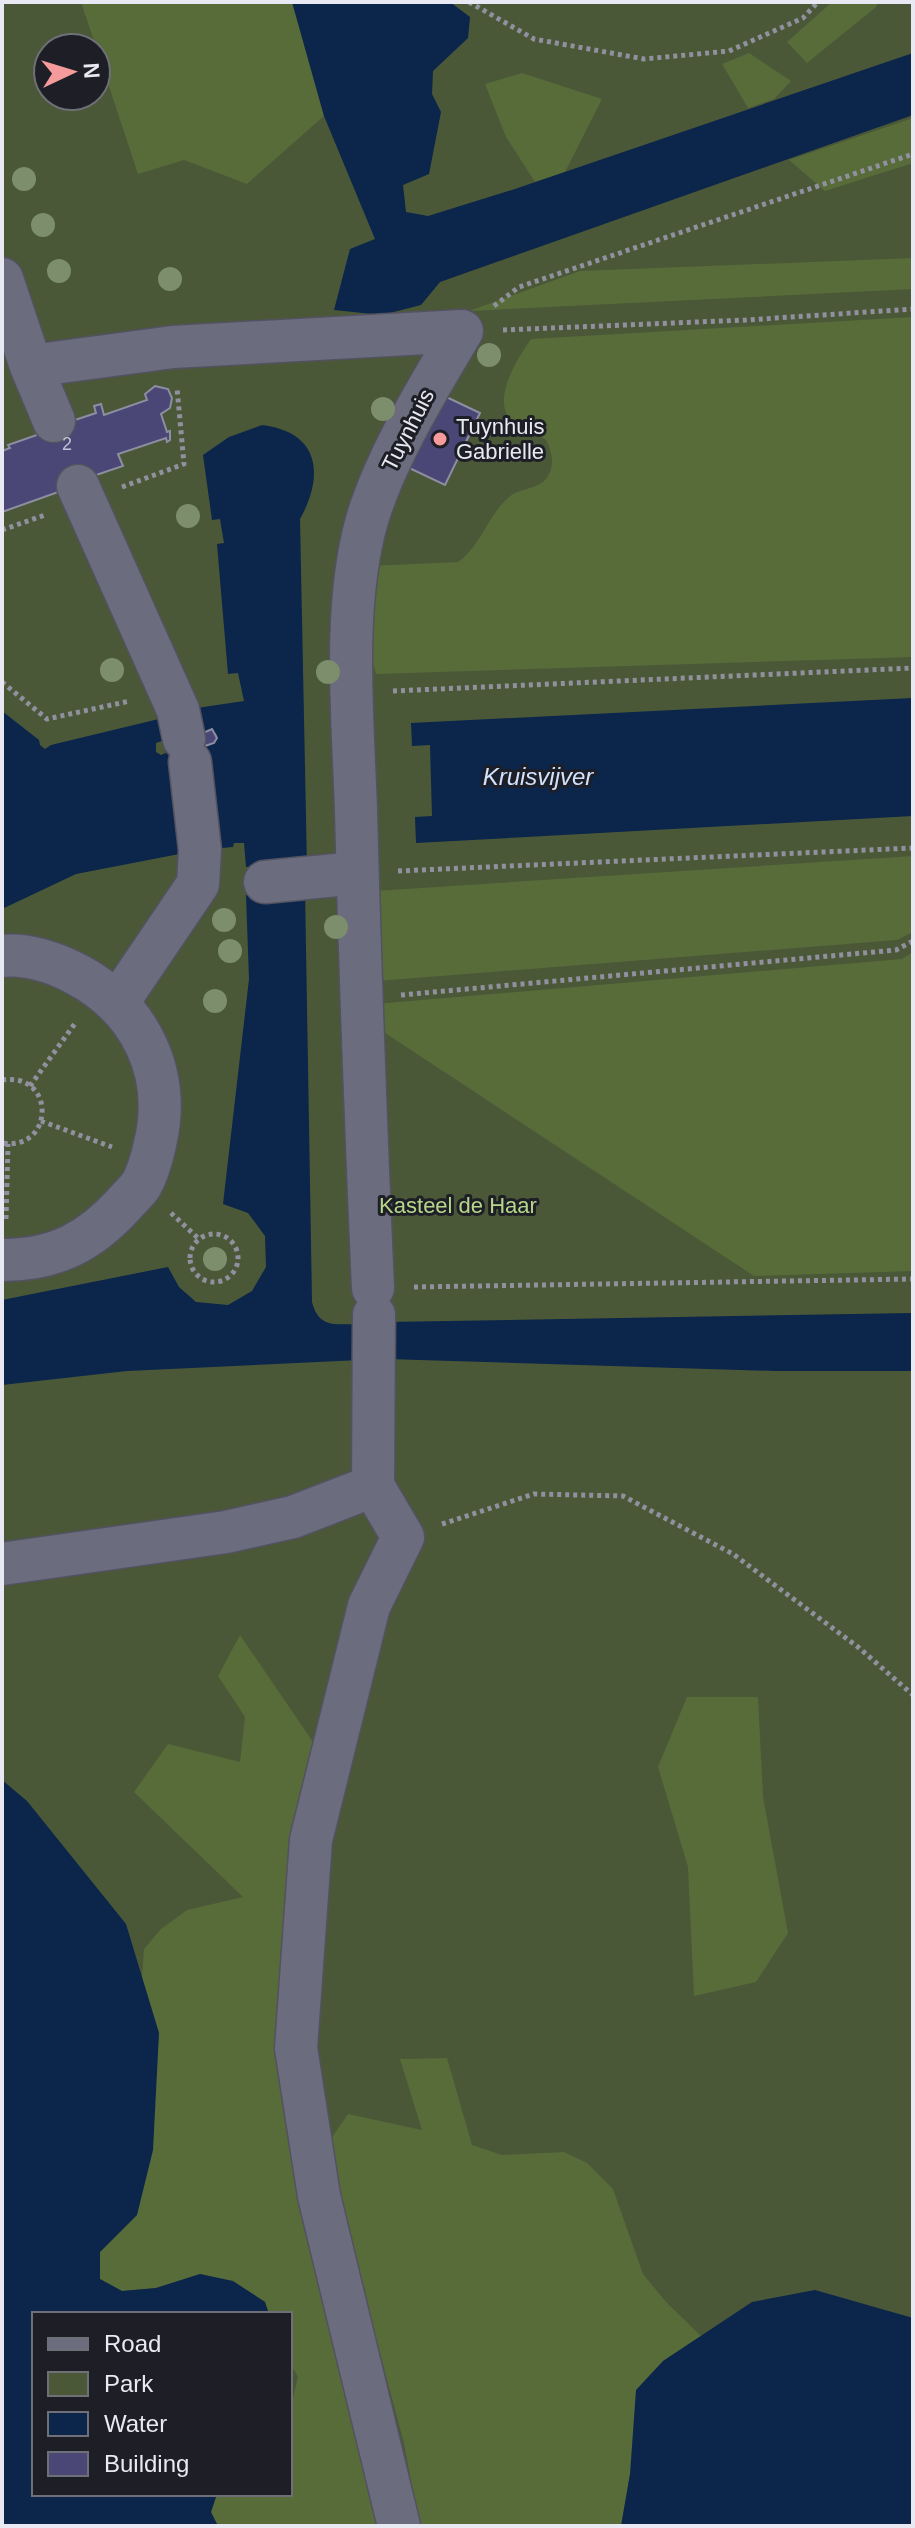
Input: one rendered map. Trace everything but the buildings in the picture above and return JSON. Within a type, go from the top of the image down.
[{"type":"lane","points":[[2,279],[31,366],[54,421]]},
{"type":"lane","points":[[31,366],[173,347],[462,331]]},
{"type":"lane","name":"Tuynhuis","points":[[373,1486],[374,1302],[360,998],[352,693],[357,565],[367,520],[383,479],[433,380],[462,331]]},
{"type":"lane","points":[[81,493],[180,726],[199,867],[110,994]]},
{"type":"lane","points":[[199,867],[254,883],[357,873]]},
{"type":"lane","points":[[2,956],[59,964],[110,994],[143,1038],[158,1079],[160,1124],[151,1162],[141,1185],[102,1228],[57,1253],[3,1260]]},
{"type":"lane","points":[[2,1564],[226,1532],[293,1517],[373,1486],[403,1537],[369,1606],[311,1840],[296,2048],[319,2196],[399,2526]]},
{"type":"path","points":[[469,2],[534,39],[644,59],[729,51],[803,18],[818,2]]},
{"type":"path","points":[[462,331],[519,287],[913,154]]},
{"type":"path","points":[[462,331],[746,320],[913,309]]},
{"type":"path","points":[[81,493],[184,464],[173,347]]},
{"type":"path","points":[[384,692],[913,668]]},
{"type":"path","points":[[2,682],[47,719],[180,726]]},
{"type":"path","points":[[357,873],[913,848]]},
{"type":"path","points":[[360,998],[896,950],[913,941]]},
{"type":"path","points":[[30,1086],[110,994]]},
{"type":"path","points":[[2,1080],[21,1081],[30,1086],[41,1102],[41,1121],[29,1138],[5,1144],[3,1260]]},
{"type":"path","points":[[41,1121],[151,1162]]},
{"type":"path","points":[[214,1233],[229,1237],[234,1243],[238,1251],[237,1266],[227,1279],[212,1282],[197,1275],[192,1268],[190,1252],[199,1239],[214,1233]]},
{"type":"path","points":[[374,1302],[913,1279]]},
{"type":"path","points":[[403,1537],[534,1494],[623,1496],[733,1554],[858,1647],[913,1695]]},
{"type":"green space","name":"Kasteel de Haar","points":[[2,2],[913,2],[913,2526],[2,2526]]},
{"type":"green space","points":[[81,2],[292,2],[324,116],[247,184],[184,160],[138,174],[112,96],[112,32],[91,32]]},
{"type":"green space","points":[[832,2],[878,2],[876,7],[807,63],[787,42]]},
{"type":"green space","points":[[749,53],[791,81],[774,99],[748,108],[722,64]]},
{"type":"green space","points":[[522,73],[602,99],[565,172],[535,182],[506,137],[485,84]]},
{"type":"green space","points":[[913,118],[913,163],[825,191],[789,160]]},
{"type":"green space","points":[[913,258],[913,289],[469,311],[580,271]]},
{"type":"green space","points":[[913,317],[913,657],[376,674],[367,642],[369,566],[458,562],[473,548],[495,512],[509,497],[545,481],[550,472],[552,458],[546,440],[512,421],[504,402],[508,379],[531,339]]},
{"type":"green space","points":[[913,856],[913,932],[897,940],[377,981],[375,891]]},
{"type":"green space","points":[[913,952],[913,1271],[754,1276],[376,1027],[375,1004],[902,959]]},
{"type":"green space","points":[[240,1635],[313,1742],[297,1823],[283,2085],[296,2187],[387,2526],[218,2526],[211,2512],[216,2496],[292,2496],[292,2402],[298,2377],[292,2366],[292,2312],[268,2312],[265,2302],[233,2282],[200,2274],[156,2288],[122,2291],[100,2279],[100,2252],[137,2215],[159,2033],[142,1979],[144,1949],[161,1929],[187,1910],[243,1897],[134,1792],[168,1744],[240,1762],[245,1717],[218,1676]]},
{"type":"green space","points":[[687,1697],[758,1697],[763,1797],[788,1933],[756,1982],[694,1996],[688,1867],[658,1767]]},
{"type":"green space","points":[[447,2058],[472,2145],[502,2155],[564,2152],[587,2163],[613,2189],[643,2274],[702,2337],[663,2361],[630,2474],[621,2526],[419,2526],[404,2443],[342,2213],[330,2140],[348,2114],[422,2130],[400,2059]]},
{"type":"water","points":[[292,2],[450,2],[470,17],[468,38],[433,71],[432,94],[441,112],[429,174],[403,185],[406,212],[428,216],[512,190],[913,53],[913,115],[440,282],[421,305],[382,315],[334,310],[350,249],[375,239],[324,116]]},
{"type":"water","points":[[262,425],[296,436],[306,446],[314,471],[313,486],[300,519],[307,868],[246,867],[244,843],[234,843],[233,847],[200,850],[76,874],[2,909],[2,711],[39,740],[45,749],[167,717],[165,740],[156,743],[156,752],[207,758],[205,746],[214,743],[217,735],[211,729],[203,733],[190,709],[244,701],[238,673],[228,674],[217,544],[224,543],[220,519],[212,520],[203,455],[229,437]]},
{"type":"water","name":"Kruisvijver","points":[[913,698],[913,816],[416,843],[415,817],[432,816],[430,745],[412,746],[411,723]]},
{"type":"water","points":[[305,890],[312,1302],[324,1321],[360,1324],[360,1360],[127,1371],[2,1385],[2,1300],[168,1267],[179,1287],[196,1302],[228,1305],[252,1291],[266,1267],[265,1236],[248,1213],[223,1204],[249,979],[246,895]]},
{"type":"water","points":[[913,1313],[913,1371],[776,1371],[387,1359],[387,1322]]},
{"type":"water","points":[[2,1780],[27,1801],[126,1924],[159,2033],[153,2150],[137,2215],[100,2252],[100,2279],[122,2291],[156,2288],[200,2274],[233,2281],[265,2302],[268,2312],[32,2312],[32,2496],[216,2496],[211,2512],[218,2526],[2,2526]]},
{"type":"water","points":[[815,2290],[913,2318],[913,2526],[621,2526],[630,2474],[636,2390],[663,2361],[752,2302]]},
{"type":"place","name":"Tuynhuis Gabrielle","points":[[440,439]]}]
